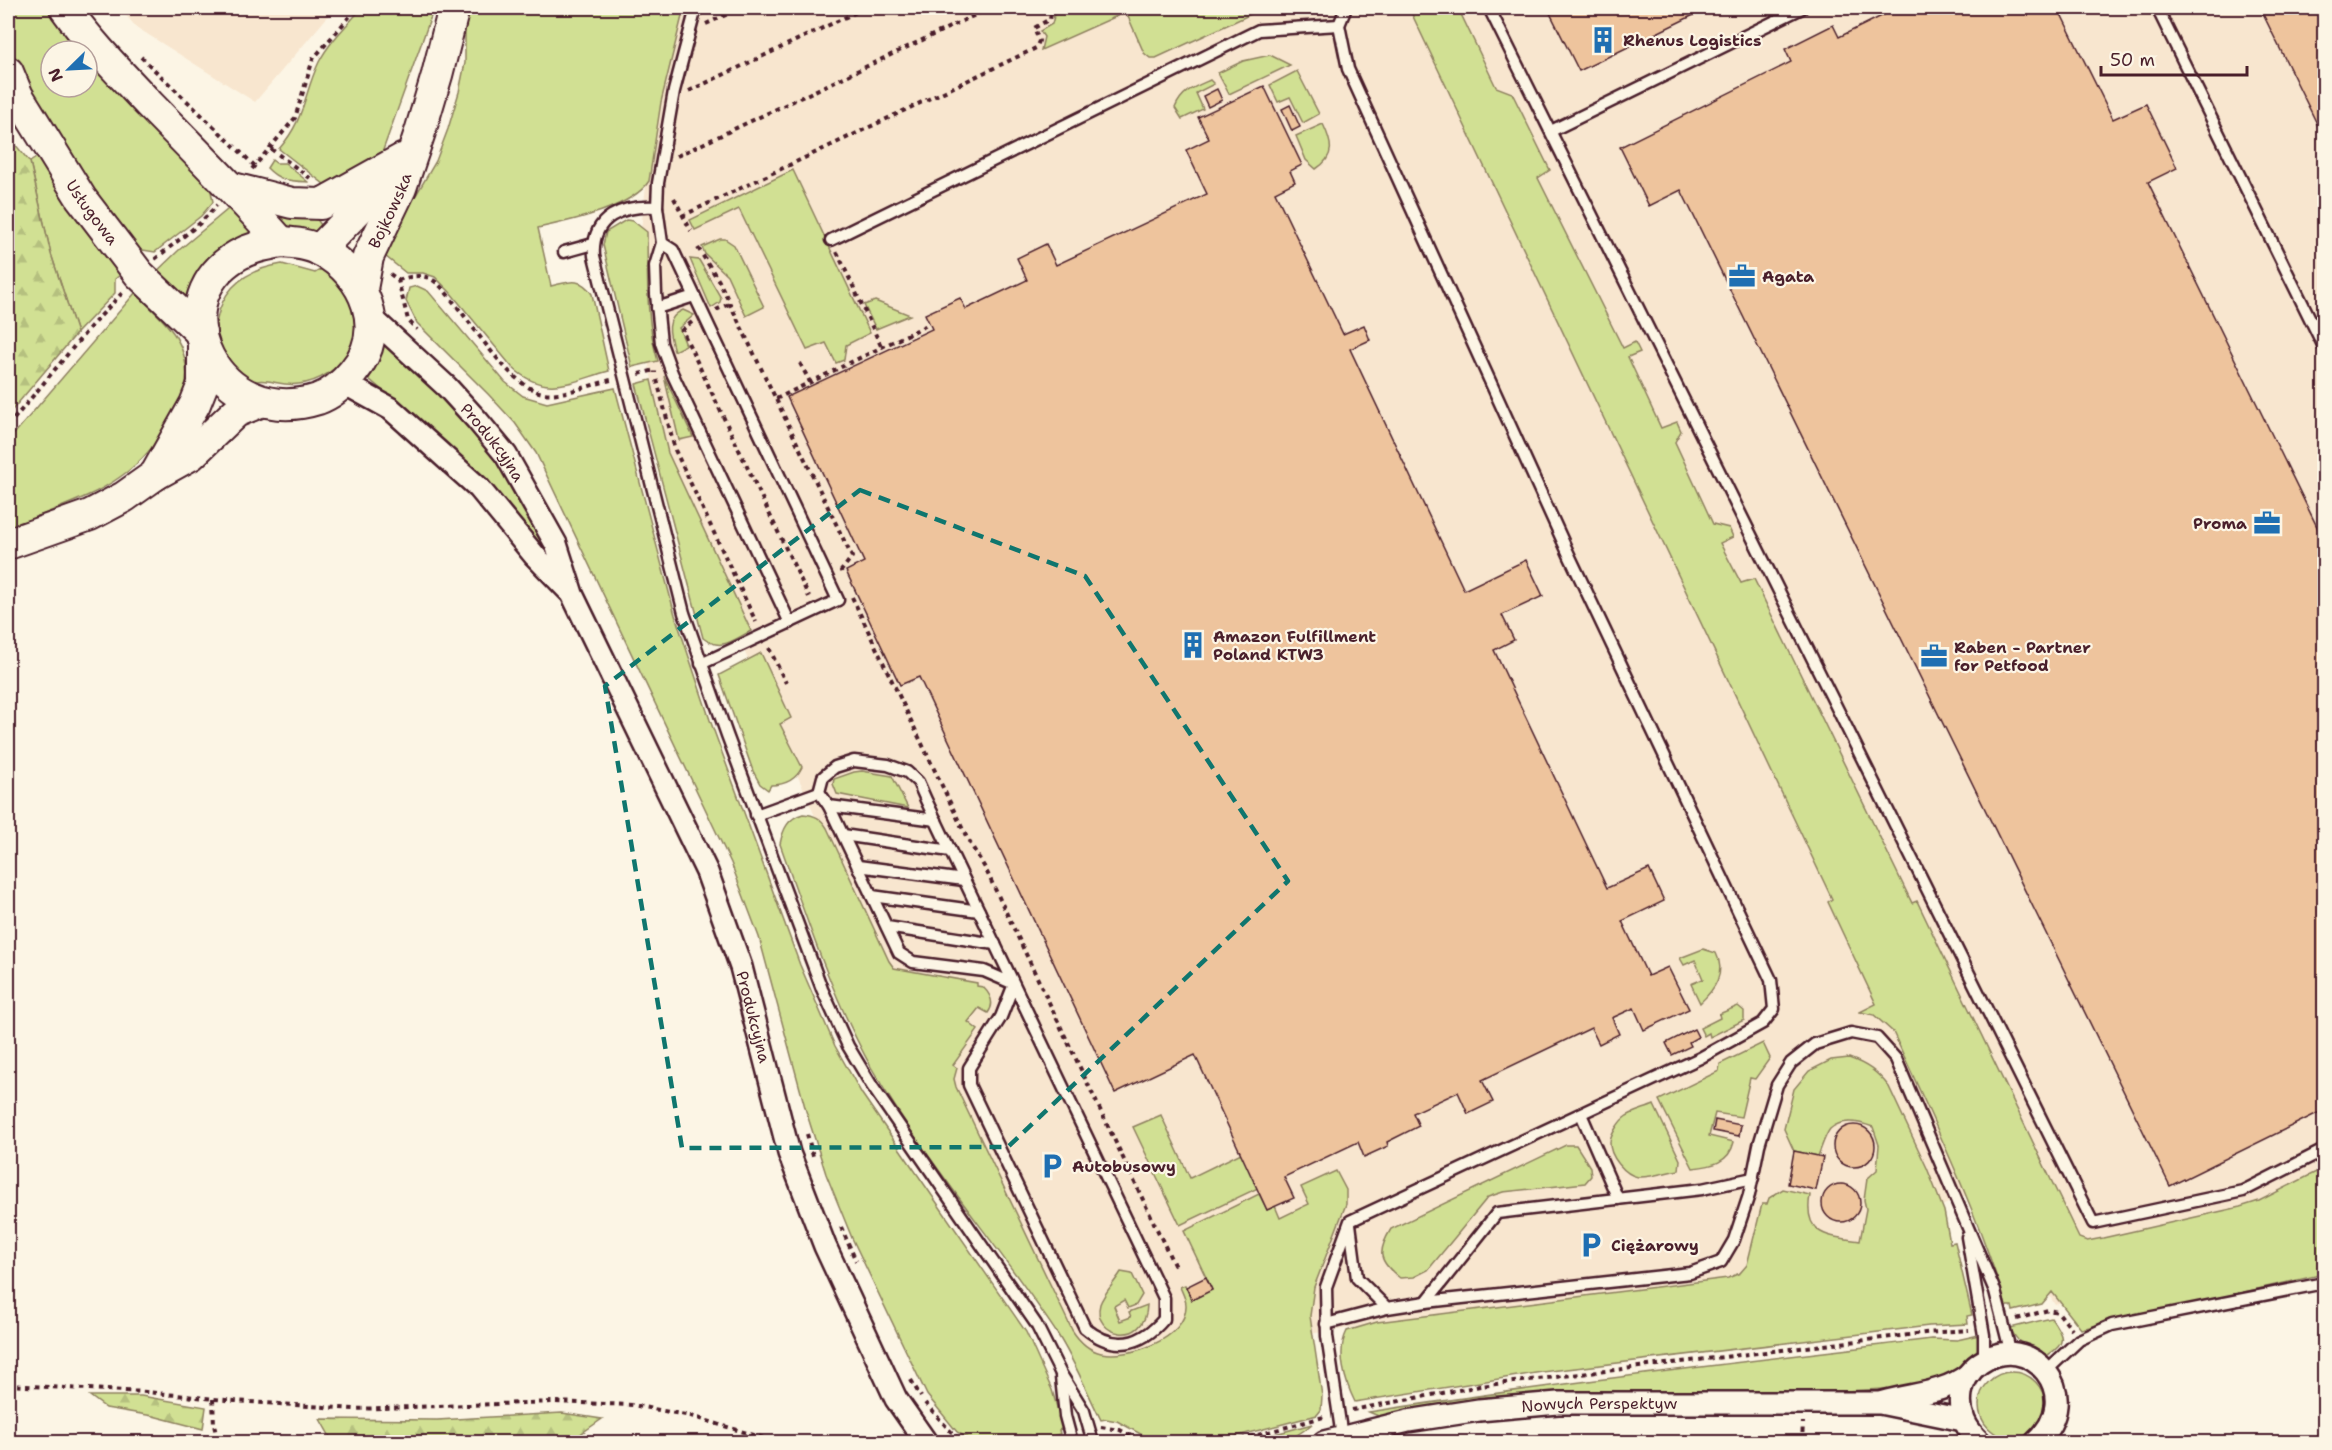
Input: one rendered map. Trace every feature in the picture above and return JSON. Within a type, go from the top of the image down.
[{"type":"street","points":[[65,8],[122,75],[233,188],[281,242]]},
{"type":"street","name":"Bojkowska","points":[[362,289],[368,257],[401,188],[420,132],[454,8]]},
{"type":"street","name":"Usługowa","points":[[8,72],[18,96],[63,172],[139,274],[202,339]]},
{"type":"street","name":"Bojkowska","points":[[319,250],[387,180],[420,132]]},
{"type":"street","points":[[233,188],[292,203],[321,204],[402,159]]},
{"type":"street","points":[[155,475],[195,404],[203,384],[200,310],[207,287],[220,269],[237,256],[256,247],[281,242],[319,250],[334,259],[362,289],[372,318],[365,353],[357,368],[344,383],[318,399],[285,403],[260,402],[241,393],[224,380],[212,364],[202,339]]},
{"type":"street","name":"Produkcyjna","points":[[372,318],[447,387],[506,455],[556,544],[572,594],[707,872],[741,967],[789,1153],[825,1246],[891,1390],[926,1443]]},
{"type":"street","name":"Produkcyjna","points":[[344,383],[391,409],[479,488],[535,556],[572,594]]},
{"type":"street","points":[[8,544],[90,515],[124,497],[155,475],[192,455],[236,412],[260,402]]},
{"type":"street","points":[[2011,1354],[2030,1359],[2046,1371],[2057,1395],[2054,1422],[2036,1443]]},
{"type":"street","name":"Nowych Perspektyw","points":[[1880,1403],[1942,1390],[1956,1384],[1976,1367],[1997,1355],[2011,1354]]},
{"type":"street","points":[[1976,1367],[1962,1388],[1960,1404],[1963,1420],[1970,1433],[1980,1443]]},
{"type":"street","name":"Nowych Perspektyw","points":[[1333,1440],[1408,1421],[1479,1410],[1558,1403],[1880,1403],[1963,1420]]},
{"type":"lane","points":[[696,8],[671,110],[658,183],[657,207],[662,243],[654,266],[661,343],[790,623]]},
{"type":"lane","points":[[1333,1440],[1337,1413],[1326,1324],[1326,1287],[1350,1221],[1700,1058],[1762,1023],[1774,1009],[1771,980],[1570,557],[1348,69],[1340,25],[1346,8]]},
{"type":"lane","points":[[1489,8],[2093,1223],[2243,1191],[2325,1150]]},
{"type":"lane","points":[[1551,131],[1802,8]]},
{"type":"lane","points":[[2157,8],[2325,347]]},
{"type":"lane","points":[[831,240],[1259,30],[1340,25]]},
{"type":"lane","points":[[657,207],[625,211],[606,219],[599,226],[593,244],[594,256],[684,613],[701,664],[807,952],[848,1046],[897,1126],[1021,1300],[1049,1349],[1060,1374],[1084,1411],[1093,1443]]},
{"type":"lane","points":[[662,243],[673,250],[838,600],[701,664]]},
{"type":"lane","points":[[564,252],[593,244]]},
{"type":"lane","points":[[657,308],[694,296]]},
{"type":"lane","points":[[819,792],[823,777],[836,767],[854,762],[888,765],[908,772],[918,782],[1164,1298],[1164,1319],[1140,1340],[1116,1344],[1098,1339],[1085,1328],[969,1085],[969,1068],[1001,1017],[1014,984]]},
{"type":"lane","points":[[756,815],[819,792]]},
{"type":"lane","points":[[819,792],[829,806],[899,953],[913,962],[984,971],[1014,984]]},
{"type":"lane","points":[[829,806],[936,820]]},
{"type":"lane","points":[[843,835],[951,851]]},
{"type":"lane","points":[[858,866],[964,880]]},
{"type":"lane","points":[[872,896],[979,911]]},
{"type":"lane","points":[[887,927],[995,944]]},
{"type":"lane","points":[[1326,1324],[1386,1308],[1690,1273],[1720,1262],[1734,1240],[1777,1085],[1791,1063],[1815,1044],[1851,1033],[1877,1038],[1896,1059],[1995,1290],[2011,1354]]},
{"type":"lane","points":[[1581,1114],[1618,1199]]},
{"type":"lane","points":[[1426,1302],[1497,1213],[1702,1189],[1753,1178]]},
{"type":"lane","points":[[1963,1216],[1982,1327],[1976,1367]]},
{"type":"lane","points":[[1350,1221],[1357,1278],[1386,1308]]},
{"type":"lane","points":[[2046,1371],[2079,1340],[2112,1325],[2325,1283]]},
{"type":"lane","points":[[1060,1374],[1068,1439]]},
{"type":"path","points":[[8,426],[91,326],[139,274],[199,224],[271,149],[295,118],[313,59],[357,8]]},
{"type":"path","points":[[705,25],[741,8]]},
{"type":"path","points":[[688,91],[865,8]]},
{"type":"path","points":[[676,156],[990,8]]},
{"type":"path","points":[[682,216],[1036,48],[1039,41],[1034,28],[1050,20],[1052,8]]},
{"type":"path","points":[[135,51],[255,167]]},
{"type":"path","points":[[271,149],[312,179]]},
{"type":"path","points":[[674,198],[691,231]]},
{"type":"path","points":[[831,240],[882,348]]},
{"type":"path","points":[[698,248],[719,281],[852,557],[841,572],[844,580]]},
{"type":"path","points":[[398,280],[413,275],[430,278],[448,295],[514,378],[529,389],[544,393],[560,393],[655,370],[675,450],[786,683]]},
{"type":"path","points":[[712,311],[729,304]]},
{"type":"path","points":[[696,319],[682,330],[809,597]]},
{"type":"path","points":[[776,399],[927,325]]},
{"type":"path","points":[[683,351],[690,348]]},
{"type":"path","points":[[800,363],[810,382]]},
{"type":"path","points":[[849,591],[967,838],[985,868],[1175,1267]]},
{"type":"path","points":[[2003,1322],[2048,1311],[2058,1312],[2079,1340]]},
{"type":"path","points":[[1232,1443],[1377,1403],[1480,1386],[1982,1327]]},
{"type":"path","points":[[8,1385],[146,1392],[354,1409],[554,1402],[632,1405],[702,1419],[777,1443]]},
{"type":"path","points":[[213,1399],[214,1425],[218,1443]]},
{"type":"path","points":[[1097,1427],[1113,1427],[1142,1443]]},
{"type":"path","points":[[1042,1443],[1068,1439]]},
{"type":"highlighted area","points":[[860,490],[1085,576],[1288,881],[1008,1147],[682,1148],[605,686]]},
{"type":"shaded area","points":[[120,8],[335,8],[255,102],[136,27]]},
{"type":"shaded area","points":[[679,8],[2324,8],[2324,1233],[2055,1305],[1985,1187],[1914,1218],[1921,1258],[1492,1308],[1309,1334],[1078,1362],[817,821],[678,496],[648,362],[639,246],[656,101]]},
{"type":"green space","points":[[8,8],[55,8],[83,39],[39,39],[39,99],[99,99],[99,57],[216,186],[211,191],[213,202],[201,216],[155,252],[143,250],[139,254],[116,231],[42,115],[8,44]]},
{"type":"green space","points":[[362,8],[434,8],[382,153],[370,168],[332,185],[324,184],[279,149],[288,138],[299,117],[323,55]]},
{"type":"green space","points":[[465,8],[684,8],[661,102],[649,181],[629,199],[615,206],[538,228],[551,286],[574,282],[588,288],[592,294],[609,371],[559,385],[536,383],[524,377],[512,367],[435,277],[423,273],[406,273],[385,256],[399,224],[436,161],[448,129],[465,63]]},
{"type":"green space","points":[[1056,8],[1264,8],[1156,58],[1150,58],[1144,53],[1126,12],[1041,50],[1044,37],[1040,31],[1052,24]]},
{"type":"green space","points":[[1409,8],[1458,8],[1496,87],[1512,93],[1550,170],[1538,178],[1623,348],[1635,342],[1640,352],[1628,357],[1661,428],[1677,422],[1681,431],[1675,442],[1713,524],[1729,528],[1733,537],[1720,543],[1741,583],[1754,579],[1912,903],[1917,901],[2079,1238],[2087,1241],[2103,1238],[2240,1207],[2259,1201],[2324,1168],[2324,1274],[2081,1329],[2052,1292],[2042,1304],[2013,1311],[2012,1306],[2006,1306],[1968,1201],[1893,1032],[1874,1015],[1860,1012],[1876,1004],[1828,902],[1832,899]]},
{"type":"green space","points":[[1270,55],[1290,65],[1229,94],[1218,73],[1243,61]]},
{"type":"green space","points":[[1297,71],[1319,114],[1303,123],[1290,97],[1278,102],[1270,85]]},
{"type":"green space","points":[[1210,80],[1214,84],[1196,93],[1203,109],[1182,119],[1175,108],[1181,97],[1194,87]]},
{"type":"green space","points":[[1323,124],[1329,137],[1330,149],[1327,159],[1316,169],[1306,160],[1296,136]]},
{"type":"green space","points":[[8,136],[30,162],[51,254],[77,333],[8,415]]},
{"type":"green space","points":[[39,156],[59,191],[120,275],[115,279],[115,293],[77,333],[51,254],[30,162]]},
{"type":"green space","points":[[272,160],[276,163],[285,163],[308,182],[290,181],[276,176],[267,168]]},
{"type":"green space","points":[[793,170],[870,333],[846,345],[844,360],[836,363],[826,343],[807,350],[739,209],[695,230],[690,220]]},
{"type":"green space","points":[[256,204],[313,214],[324,229],[309,236],[281,233]]},
{"type":"green space","points":[[233,205],[264,235],[195,282],[183,307],[152,276]]},
{"type":"green space","points":[[626,220],[633,221],[647,232],[649,313],[658,361],[632,367],[603,245],[606,232]]},
{"type":"green space","points":[[725,239],[734,245],[764,307],[746,316],[727,275],[705,254],[702,247]]},
{"type":"green space","points":[[690,259],[699,260],[721,298],[720,302],[711,308]]},
{"type":"green space","points":[[282,264],[315,273],[325,267],[349,296],[357,325],[354,339],[348,353],[338,364],[327,374],[314,381],[284,384],[260,381],[245,384],[216,342],[215,327],[220,307],[232,288],[240,281],[259,270]]},
{"type":"green space","points":[[417,286],[428,291],[505,382],[523,396],[547,403],[615,388],[675,615],[710,720],[800,965],[835,1046],[862,1094],[1026,1332],[1052,1390],[1063,1428],[1059,1430],[1060,1434],[1030,1442],[974,1442],[957,1432],[927,1395],[852,1238],[826,1174],[806,1111],[759,937],[731,863],[536,453],[515,423],[417,323],[406,301],[409,288]]},
{"type":"green space","points":[[135,293],[172,331],[181,346],[186,365],[186,383],[181,402],[152,447],[120,477],[94,493],[8,530],[8,441]]},
{"type":"green space","points":[[875,301],[910,315],[876,329],[864,305]]},
{"type":"green space","points":[[683,310],[694,315],[679,328],[686,345],[674,351],[670,322],[677,313]]},
{"type":"green space","points":[[383,346],[387,346],[432,388],[489,450],[514,488],[551,556],[547,557],[463,459],[369,379]]},
{"type":"green space","points":[[664,376],[693,437],[679,440]]},
{"type":"green space","points":[[651,380],[668,453],[751,631],[727,643],[716,644],[703,638],[636,384]]},
{"type":"green space","points":[[761,653],[791,718],[780,724],[802,767],[793,778],[785,783],[771,785],[768,790],[760,784],[753,771],[719,675]]},
{"type":"green space","points":[[862,771],[892,776],[908,808],[837,794],[833,784],[834,779]]},
{"type":"green space","points":[[803,814],[817,818],[827,828],[894,968],[977,983],[977,986],[983,987],[990,996],[992,1003],[988,1013],[979,1008],[968,1022],[978,1030],[953,1065],[957,1068],[954,1079],[956,1087],[1072,1330],[1088,1347],[1096,1352],[1112,1354],[1126,1353],[1154,1344],[1177,1328],[1184,1317],[1186,1303],[1180,1287],[1185,1285],[1192,1300],[1212,1290],[1184,1231],[1259,1194],[1267,1210],[1275,1206],[1280,1218],[1309,1204],[1301,1187],[1336,1171],[1346,1190],[1346,1204],[1314,1287],[1310,1316],[1322,1396],[1321,1410],[1317,1415],[1214,1442],[1155,1442],[1117,1421],[1101,1420],[1058,1335],[915,1136],[892,1102],[857,1040],[821,957],[780,844],[787,825],[794,818]]},
{"type":"green space","points":[[1703,949],[1716,953],[1720,967],[1714,986],[1700,1003],[1691,984],[1703,979],[1695,960],[1684,965],[1680,958]]},
{"type":"green space","points":[[1738,1006],[1744,1011],[1744,1020],[1710,1037],[1709,1033],[1704,1036],[1700,1028],[1720,1018],[1719,1014]]},
{"type":"green space","points":[[1763,1043],[1770,1058],[1755,1079],[1750,1078],[1741,1117],[1715,1113],[1709,1136],[1734,1142],[1732,1149],[1719,1162],[1693,1168],[1659,1100],[1719,1071],[1720,1064]]},
{"type":"green space","points":[[1849,1058],[1871,1069],[1889,1087],[1927,1168],[1944,1211],[1950,1243],[1955,1242],[1972,1315],[1967,1316],[1968,1324],[1929,1326],[1542,1372],[1355,1402],[1343,1367],[1342,1348],[1347,1331],[1377,1322],[1728,1278],[1740,1273],[1747,1265],[1762,1204],[1767,1204],[1769,1198],[1783,1189],[1810,1195],[1810,1219],[1820,1231],[1828,1235],[1860,1241],[1866,1209],[1864,1200],[1867,1179],[1877,1170],[1879,1145],[1873,1127],[1851,1122],[1840,1123],[1828,1132],[1818,1156],[1794,1151],[1784,1129],[1794,1089],[1809,1071],[1831,1060]]},
{"type":"green space","points":[[1654,1105],[1680,1160],[1679,1170],[1638,1177],[1628,1173],[1615,1159],[1610,1142],[1615,1129],[1624,1118]]},
{"type":"green space","points":[[1161,1115],[1190,1178],[1241,1153],[1258,1188],[1180,1225],[1133,1127]]},
{"type":"green space","points":[[1566,1145],[1576,1145],[1590,1167],[1591,1176],[1585,1183],[1503,1192],[1488,1197],[1428,1270],[1414,1277],[1400,1278],[1387,1266],[1382,1250],[1391,1229]]},
{"type":"green space","points":[[1121,1272],[1132,1274],[1142,1295],[1136,1305],[1128,1308],[1124,1300],[1114,1306],[1120,1321],[1131,1317],[1129,1312],[1147,1305],[1144,1319],[1138,1328],[1120,1333],[1103,1324],[1099,1315],[1102,1300]]},
{"type":"green space","points":[[2051,1318],[2062,1338],[2059,1347],[2048,1355],[2025,1347],[2010,1328]]},
{"type":"green space","points":[[1979,1335],[1978,1350],[1972,1364],[1924,1387],[1825,1392],[1592,1392],[1523,1396],[1383,1418],[1369,1412],[1650,1373],[1931,1339],[1957,1340]]},
{"type":"green space","points":[[2018,1372],[2036,1381],[2043,1392],[2045,1405],[2043,1418],[2036,1429],[2025,1436],[2006,1438],[1988,1429],[1981,1418],[1979,1399],[1988,1381],[1999,1374]]},
{"type":"green space","points":[[90,1396],[141,1396],[206,1407],[203,1429],[153,1416],[106,1408]]},
{"type":"green space","points":[[562,1413],[602,1419],[569,1442],[333,1442],[320,1419],[437,1420]]},
{"type":"green space","points":[[1312,1424],[1295,1436],[1281,1442],[1246,1442]]},
{"type":"building","name":"Rhenus Logistics","points":[[1708,8],[1579,71],[1548,9]]},
{"type":"building","points":[[1898,8],[2058,8],[2113,119],[2146,104],[2177,168],[2148,182],[2324,541],[2324,1110],[2170,1186],[1681,190],[1649,206],[1620,147],[1791,62],[1785,49],[1833,25],[1839,37]]},
{"type":"building","points":[[2260,8],[2324,8],[2324,138]]},
{"type":"building","name":"Amazon Fulfillment Poland KTW3","points":[[1264,86],[1302,165],[1290,171],[1295,182],[1275,192],[1343,334],[1364,325],[1370,340],[1350,349],[1464,590],[1526,560],[1543,596],[1502,615],[1514,640],[1494,650],[1607,888],[1649,869],[1664,901],[1622,921],[1648,976],[1668,967],[1689,1009],[1644,1030],[1634,1008],[1612,1018],[1619,1034],[1599,1044],[1591,1028],[1482,1080],[1493,1102],[1468,1114],[1458,1092],[1413,1113],[1419,1126],[1387,1142],[1388,1146],[1364,1157],[1358,1142],[1284,1177],[1294,1198],[1267,1210],[1195,1055],[1115,1093],[919,677],[900,685],[846,571],[864,562],[787,397],[932,329],[925,314],[960,298],[966,309],[1027,280],[1017,258],[1046,244],[1056,265],[1207,194],[1186,150],[1209,139],[1198,117]]},
{"type":"building","points":[[1217,89],[1222,100],[1208,107],[1203,96]]},
{"type":"building","points":[[1290,105],[1300,127],[1292,131],[1282,109]]},
{"type":"building","points":[[1694,1029],[1698,1037],[1689,1042],[1691,1046],[1672,1055],[1666,1043]]},
{"type":"building","points":[[1715,1120],[1741,1125],[1739,1136],[1713,1131]]},
{"type":"building","points":[[1854,1125],[1862,1126],[1869,1131],[1874,1138],[1874,1154],[1869,1161],[1862,1166],[1854,1167],[1846,1166],[1839,1161],[1834,1154],[1833,1146],[1834,1138],[1839,1131],[1846,1126]]},
{"type":"building","points":[[1794,1151],[1823,1157],[1816,1190],[1788,1184]]},
{"type":"building","points":[[1841,1184],[1854,1190],[1860,1203],[1854,1216],[1841,1222],[1828,1216],[1822,1203],[1828,1190]]},
{"type":"building","points":[[1206,1277],[1212,1290],[1192,1300],[1186,1287]]},
{"type":"place","name":"Rhenus Logistics","points":[[1603,40]]},
{"type":"place","name":"Agata","points":[[1742,276]]},
{"type":"place","name":"Proma","points":[[2267,523]]},
{"type":"place","name":"Amazon Fulfillment Poland KTW3","points":[[1193,645]]},
{"type":"place","name":"Raben - Partner for Petfood","points":[[1934,656]]},
{"type":"place","name":"Autobusowy","points":[[1052,1166]]},
{"type":"place","name":"Ciężarowy","points":[[1591,1245]]}]
